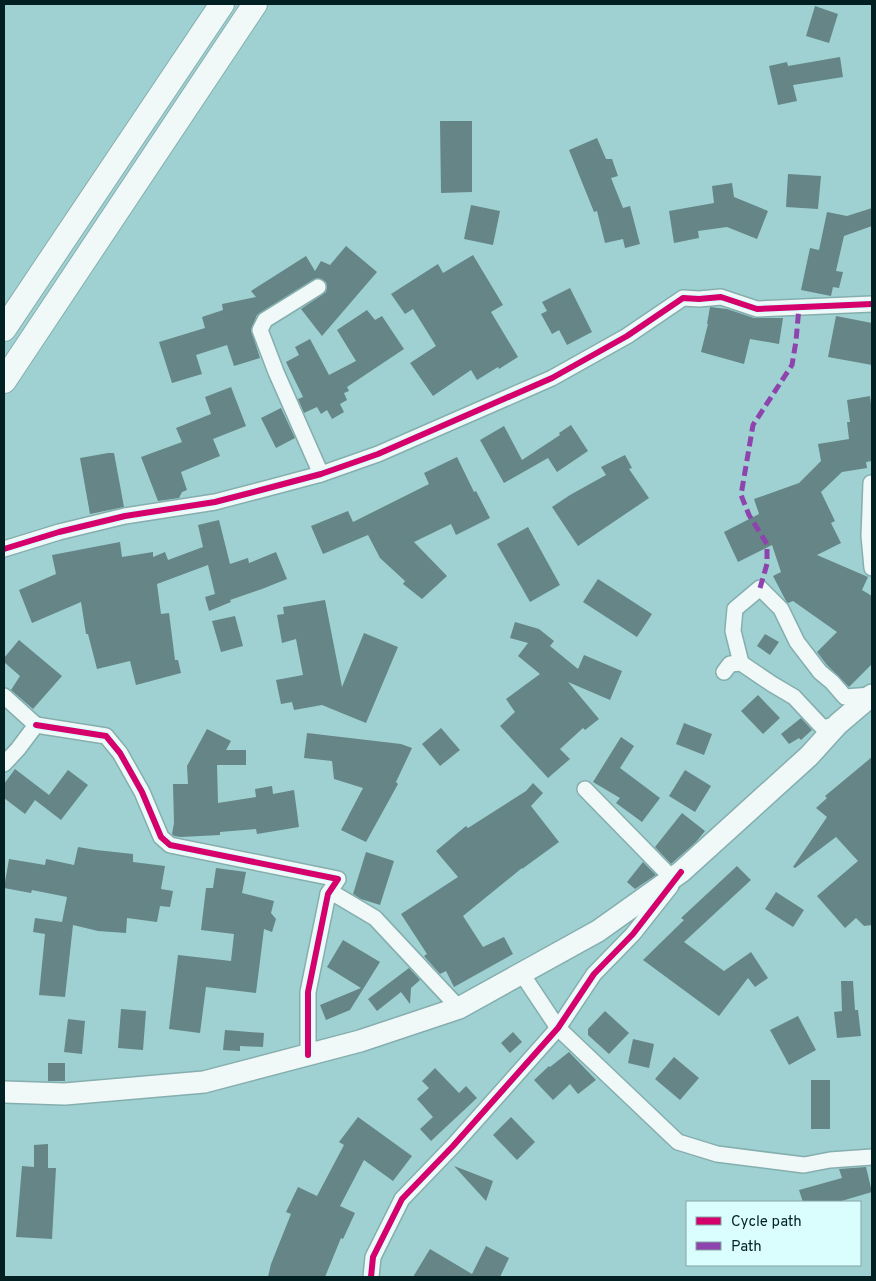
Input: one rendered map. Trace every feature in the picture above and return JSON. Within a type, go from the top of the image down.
[{"type":"main road","points":[[4,329],[222,4]]},
{"type":"main road","points":[[4,381],[255,4]]},
{"type":"main road","points":[[4,1092],[65,1094],[204,1082],[360,1041],[459,1008],[598,931],[677,875],[809,756],[838,724],[872,695]]},
{"type":"street","points":[[318,287],[265,320],[260,330],[276,372],[321,474]]},
{"type":"street","points":[[4,549],[59,532],[125,516],[214,502],[321,474],[378,454],[552,378],[628,336],[683,298],[721,297],[757,309],[872,304]]},
{"type":"street","points":[[872,483],[869,536],[872,568]]},
{"type":"street","points":[[741,663],[733,631],[735,609],[760,588],[781,609],[796,642],[820,672],[845,697],[872,695]]},
{"type":"street","points":[[724,672],[730,664],[741,663],[794,697],[823,728],[838,724]]},
{"type":"street","points":[[4,696],[36,725],[106,736],[120,753],[142,792],[161,837],[170,845],[338,879],[328,894],[308,992],[308,1055]]},
{"type":"street","points":[[4,764],[36,725]]},
{"type":"street","points":[[371,1277],[373,1257],[402,1199],[453,1146],[558,1028],[594,974],[633,934],[677,875],[584,789]]},
{"type":"street","points":[[328,894],[338,896],[375,918],[459,1008]]},
{"type":"street","points":[[522,974],[558,1028],[678,1142],[717,1154],[804,1164],[872,1157]]},
{"type":"building","points":[[815,6],[838,14],[829,43],[806,36]]},
{"type":"building","points":[[840,57],[843,77],[793,85],[797,101],[778,105],[769,66],[787,62],[788,66]]},
{"type":"building","points":[[440,121],[472,121],[472,192],[441,193]]},
{"type":"building","points":[[597,138],[606,159],[612,159],[618,176],[611,178],[623,208],[630,206],[640,244],[625,248],[623,239],[605,243],[597,211],[594,212],[569,150]]},
{"type":"building","points":[[788,174],[821,176],[818,209],[786,207]]},
{"type":"building","points":[[732,183],[734,197],[768,211],[757,239],[727,227],[698,231],[699,238],[674,243],[669,211],[714,203],[712,186]]},
{"type":"building","points":[[471,205],[500,211],[493,245],[464,239]]},
{"type":"building","points":[[872,208],[872,226],[844,236],[836,271],[843,272],[839,288],[833,287],[831,296],[801,290],[810,248],[819,250],[827,212],[847,216]]},
{"type":"building","points":[[346,246],[377,272],[322,336],[301,309],[326,292],[326,282],[317,278],[257,315],[251,330],[260,358],[234,366],[227,345],[196,355],[202,374],[172,383],[159,342],[205,328],[202,317],[223,310],[222,304],[256,297],[251,291],[306,256],[315,271],[321,261],[330,265]]},
{"type":"building","points":[[473,255],[503,305],[491,312],[518,357],[477,380],[471,370],[433,396],[410,363],[436,346],[413,309],[405,314],[391,294],[438,264],[443,273]]},
{"type":"building","points":[[570,288],[592,332],[567,345],[559,330],[552,334],[541,314],[547,311],[542,302]]},
{"type":"building","points":[[710,307],[727,309],[754,318],[783,318],[779,344],[750,339],[744,364],[701,352]]},
{"type":"building","points":[[367,310],[375,320],[382,316],[404,349],[347,387],[349,391],[344,393],[347,400],[340,404],[344,412],[332,419],[327,410],[321,414],[317,407],[304,413],[298,399],[303,397],[286,362],[299,355],[295,347],[310,339],[329,375],[356,361],[337,330]]},
{"type":"building","points":[[836,316],[872,323],[872,365],[828,357]]},
{"type":"building","points":[[231,387],[246,426],[213,439],[220,456],[181,472],[187,490],[182,492],[179,498],[158,501],[141,457],[182,442],[176,428],[211,414],[205,397]]},
{"type":"building","points":[[870,396],[872,461],[866,462],[867,468],[842,472],[821,492],[835,521],[831,523],[841,543],[817,555],[868,577],[862,590],[872,596],[872,664],[849,687],[817,652],[837,632],[793,601],[788,603],[786,601],[773,576],[781,572],[772,545],[738,562],[724,532],[759,514],[754,499],[799,483],[821,461],[818,444],[849,439],[847,422],[850,422],[847,400]]},
{"type":"building","points":[[281,408],[295,438],[276,448],[261,418]]},
{"type":"building","points":[[571,425],[588,451],[557,472],[548,458],[504,483],[480,440],[504,426],[522,460],[560,435],[559,433]]},
{"type":"building","points":[[114,453],[124,507],[90,514],[80,458]]},
{"type":"building","points":[[625,455],[632,468],[629,469],[649,498],[578,546],[552,507],[606,475],[601,467]]},
{"type":"building","points":[[457,457],[474,492],[476,491],[490,518],[456,535],[451,524],[414,542],[447,576],[422,599],[403,584],[405,581],[380,558],[368,535],[323,554],[311,526],[348,511],[353,522],[429,484],[424,473]]},
{"type":"building","points":[[219,520],[230,564],[248,558],[249,563],[276,552],[287,579],[230,600],[231,602],[209,611],[205,597],[215,594],[208,565],[157,584],[161,614],[169,613],[175,660],[178,660],[181,673],[136,685],[130,661],[97,669],[88,634],[86,634],[81,602],[32,623],[19,590],[56,574],[52,555],[120,542],[122,557],[153,552],[153,557],[165,552],[168,560],[203,547],[198,525]]},
{"type":"building","points":[[528,527],[560,585],[530,602],[497,544]]},
{"type":"building","points":[[598,579],[652,614],[637,637],[583,602]]},
{"type":"building","points":[[325,600],[342,687],[364,633],[398,647],[366,723],[322,705],[294,710],[292,702],[281,704],[276,680],[303,675],[296,639],[282,643],[277,615],[284,614],[283,607]]},
{"type":"building","points":[[235,616],[243,646],[221,652],[212,621]]},
{"type":"building","points":[[515,622],[539,629],[554,641],[550,646],[578,669],[584,655],[622,671],[610,700],[568,682],[599,719],[585,730],[583,728],[560,749],[570,759],[548,778],[500,726],[515,712],[506,699],[540,674],[518,656],[528,643],[510,638]]},
{"type":"building","points":[[765,634],[779,642],[770,655],[757,646]]},
{"type":"building","points":[[19,640],[62,676],[33,709],[11,690],[20,676],[4,662],[4,658]]},
{"type":"building","points":[[758,695],[780,718],[763,734],[741,711]]},
{"type":"building","points":[[801,718],[812,730],[801,740],[799,738],[789,744],[781,734]]},
{"type":"building","points":[[684,723],[712,734],[704,755],[676,744]]},
{"type":"building","points":[[441,728],[460,750],[440,766],[422,744]]},
{"type":"building","points":[[207,729],[231,741],[226,750],[246,750],[246,765],[217,765],[218,803],[256,797],[255,789],[272,786],[273,794],[294,790],[299,827],[257,834],[256,829],[220,832],[220,835],[181,837],[172,834],[174,823],[173,784],[188,784],[187,766]]},
{"type":"building","points":[[307,733],[401,744],[412,748],[396,782],[398,784],[366,842],[341,830],[363,788],[334,779],[332,761],[304,758]]},
{"type":"building","points":[[621,737],[634,746],[620,768],[660,798],[642,822],[616,803],[620,798],[593,782]]},
{"type":"building","points":[[872,757],[872,925],[864,926],[856,918],[845,928],[817,896],[858,861],[836,837],[795,868],[793,867],[827,817],[816,808],[827,798],[825,796]]},
{"type":"building","points":[[15,769],[49,795],[68,770],[88,785],[61,820],[35,800],[25,814],[4,798],[4,784]]},
{"type":"building","points":[[685,770],[711,786],[695,812],[669,796]]},
{"type":"building","points":[[533,783],[543,793],[531,806],[559,842],[522,868],[463,916],[483,947],[504,937],[513,954],[454,987],[446,971],[440,974],[424,956],[427,954],[401,914],[458,877],[436,851],[466,826],[468,828],[526,791]]},
{"type":"building","points":[[682,813],[705,831],[696,842],[671,864],[655,847]]},
{"type":"building","points":[[78,847],[133,854],[133,862],[165,866],[161,889],[173,891],[170,907],[160,906],[157,922],[127,918],[126,933],[98,931],[73,925],[65,997],[39,995],[45,934],[33,932],[35,918],[62,922],[67,897],[32,890],[31,893],[4,888],[9,859],[45,865],[46,859],[74,865]]},
{"type":"building","points":[[366,852],[394,861],[380,905],[361,899],[353,894]]},
{"type":"building","points":[[643,862],[656,875],[635,889],[627,882]]},
{"type":"building","points":[[737,866],[751,880],[684,942],[724,971],[751,952],[768,978],[755,987],[748,978],[719,1016],[643,960],[684,920],[681,918]]},
{"type":"building","points":[[216,868],[246,872],[242,893],[274,901],[271,913],[276,919],[272,932],[264,929],[256,993],[206,987],[200,1033],[169,1029],[178,955],[231,961],[234,934],[201,930],[206,888],[213,888]]},
{"type":"building","points":[[776,892],[804,910],[793,927],[765,909]]},
{"type":"building","points":[[343,940],[380,962],[350,1010],[326,1020],[320,1005],[361,988],[327,967]]},
{"type":"building","points":[[409,968],[420,980],[411,988],[410,1004],[401,992],[377,1011],[368,999]]},
{"type":"building","points":[[841,981],[853,981],[855,1010],[858,1010],[861,1036],[837,1038],[834,1012],[842,1011]]},
{"type":"building","points":[[121,1009],[146,1011],[143,1050],[118,1048]]},
{"type":"building","points":[[605,1011],[629,1033],[609,1054],[588,1035],[588,1029]]},
{"type":"building","points":[[798,1016],[816,1050],[789,1065],[770,1030]]},
{"type":"building","points":[[68,1019],[85,1021],[82,1054],[64,1052]]},
{"type":"building","points":[[225,1030],[264,1033],[263,1047],[240,1046],[240,1051],[223,1050]]},
{"type":"building","points":[[513,1032],[522,1042],[510,1053],[501,1043]]},
{"type":"building","points":[[633,1039],[654,1044],[649,1068],[628,1063]]},
{"type":"building","points":[[569,1052],[596,1080],[578,1094],[570,1084],[553,1100],[534,1080],[549,1066]]},
{"type":"building","points":[[674,1057],[699,1078],[680,1100],[655,1079]]},
{"type":"building","points":[[48,1063],[65,1063],[65,1081],[48,1081]]},
{"type":"building","points":[[435,1068],[459,1093],[466,1086],[477,1098],[431,1141],[420,1129],[433,1117],[417,1099],[429,1088],[422,1081]]},
{"type":"building","points":[[811,1080],[830,1080],[830,1129],[811,1129]]},
{"type":"building","points":[[358,1117],[412,1156],[393,1181],[364,1160],[340,1206],[355,1213],[343,1239],[341,1238],[325,1277],[268,1277],[271,1264],[291,1214],[286,1212],[298,1187],[317,1196],[344,1145],[339,1142]]},
{"type":"building","points":[[511,1117],[535,1142],[517,1160],[493,1135]]},
{"type":"building","points":[[48,1144],[48,1168],[56,1168],[52,1239],[16,1237],[22,1166],[34,1167],[34,1145]]},
{"type":"building","points":[[454,1166],[493,1181],[486,1201]]},
{"type":"building","points":[[866,1167],[872,1192],[841,1201],[803,1201],[799,1190],[842,1178],[839,1169]]},
{"type":"building","points":[[486,1246],[509,1258],[500,1277],[413,1277],[430,1249],[472,1274]]},
{"type":"marked path","points":[[760,588],[767,564],[767,544],[749,515],[741,495],[753,425],[792,365],[799,307]]},
{"type":"cycle path","points":[[4,549],[59,532],[125,516],[215,502],[321,474],[378,454],[552,378],[627,336],[683,298],[721,297],[757,309],[872,304]]},
{"type":"cycle path","points":[[36,725],[106,736],[120,753],[142,792],[161,837],[170,845],[338,879],[328,894],[308,992],[308,1055]]},
{"type":"cycle path","points":[[371,1277],[373,1257],[402,1199],[453,1146],[558,1028],[594,974],[633,934],[681,872]]}]
